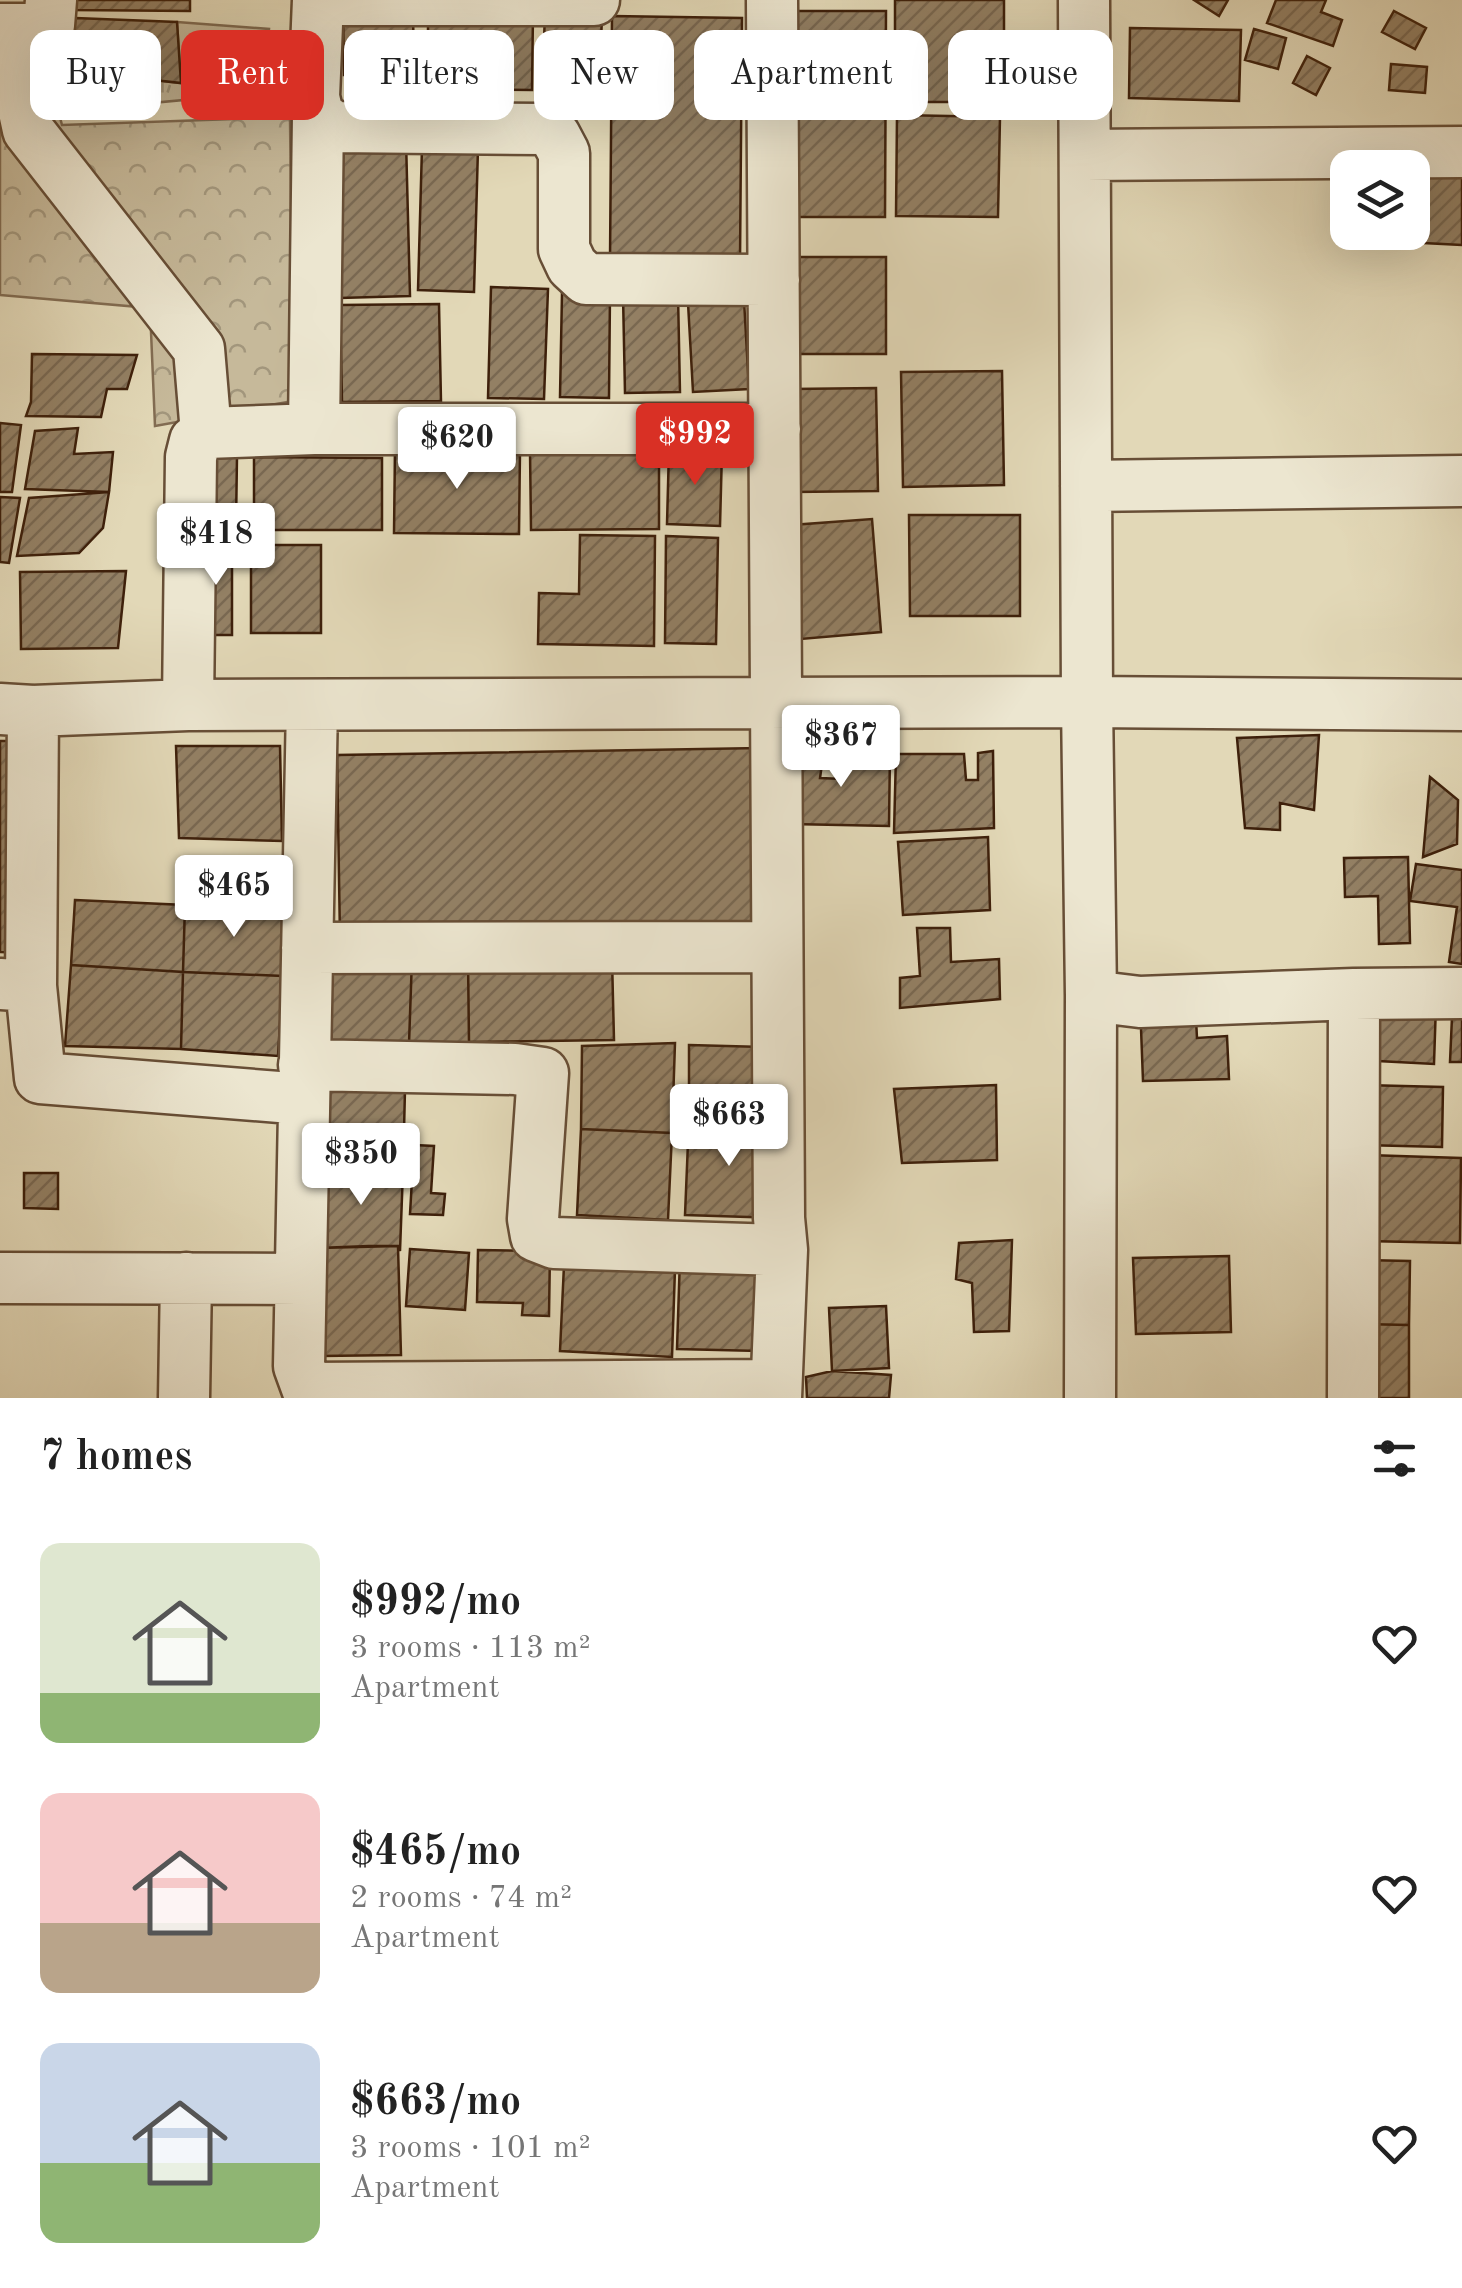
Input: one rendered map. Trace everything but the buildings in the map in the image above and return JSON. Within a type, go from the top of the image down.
[{"type":"street","points":[[317,30],[318,0]]},
{"type":"street","points":[[327,0],[594,0]]},
{"type":"street","points":[[312,705],[298,1366],[307,1388],[776,1392],[782,1250],[772,0]]},
{"type":"street","points":[[1084,0],[1090,1398]]},
{"type":"street","points":[[22,20],[18,88],[28,130],[198,349],[206,433]]},
{"type":"street","points":[[314,429],[318,120]]},
{"type":"street","points":[[324,120],[334,127],[542,129],[556,136],[564,154],[564,248],[572,266],[586,279],[774,280]]},
{"type":"street","points":[[1085,155],[1462,152]]},
{"type":"street","points":[[188,706],[192,457],[195,441],[206,433],[314,429],[775,429]]},
{"type":"street","points":[[1086,486],[1462,481]]},
{"type":"street","points":[[782,1250],[554,1243],[536,1236],[533,1219],[542,1073],[515,1070],[304,1082],[20,1077],[16,710],[777,703],[1462,704]]},
{"type":"street","points":[[307,948],[777,947]]},
{"type":"street","points":[[1091,996],[1140,1002],[1462,993]]},
{"type":"street","points":[[1352,1398],[1354,994]]},
{"type":"street","points":[[0,1278],[300,1280]]},
{"type":"street","points":[[184,1398],[186,1278]]},
{"type":"green space","points":[[177,22],[269,29],[181,30],[181,83]]},
{"type":"green space","points":[[30,47],[30,120],[61,120],[62,125],[290,120],[293,401],[155,426],[150,308],[0,295],[0,48]]},
{"type":"green space","points":[[161,81],[181,83],[181,100],[161,102]]}]
